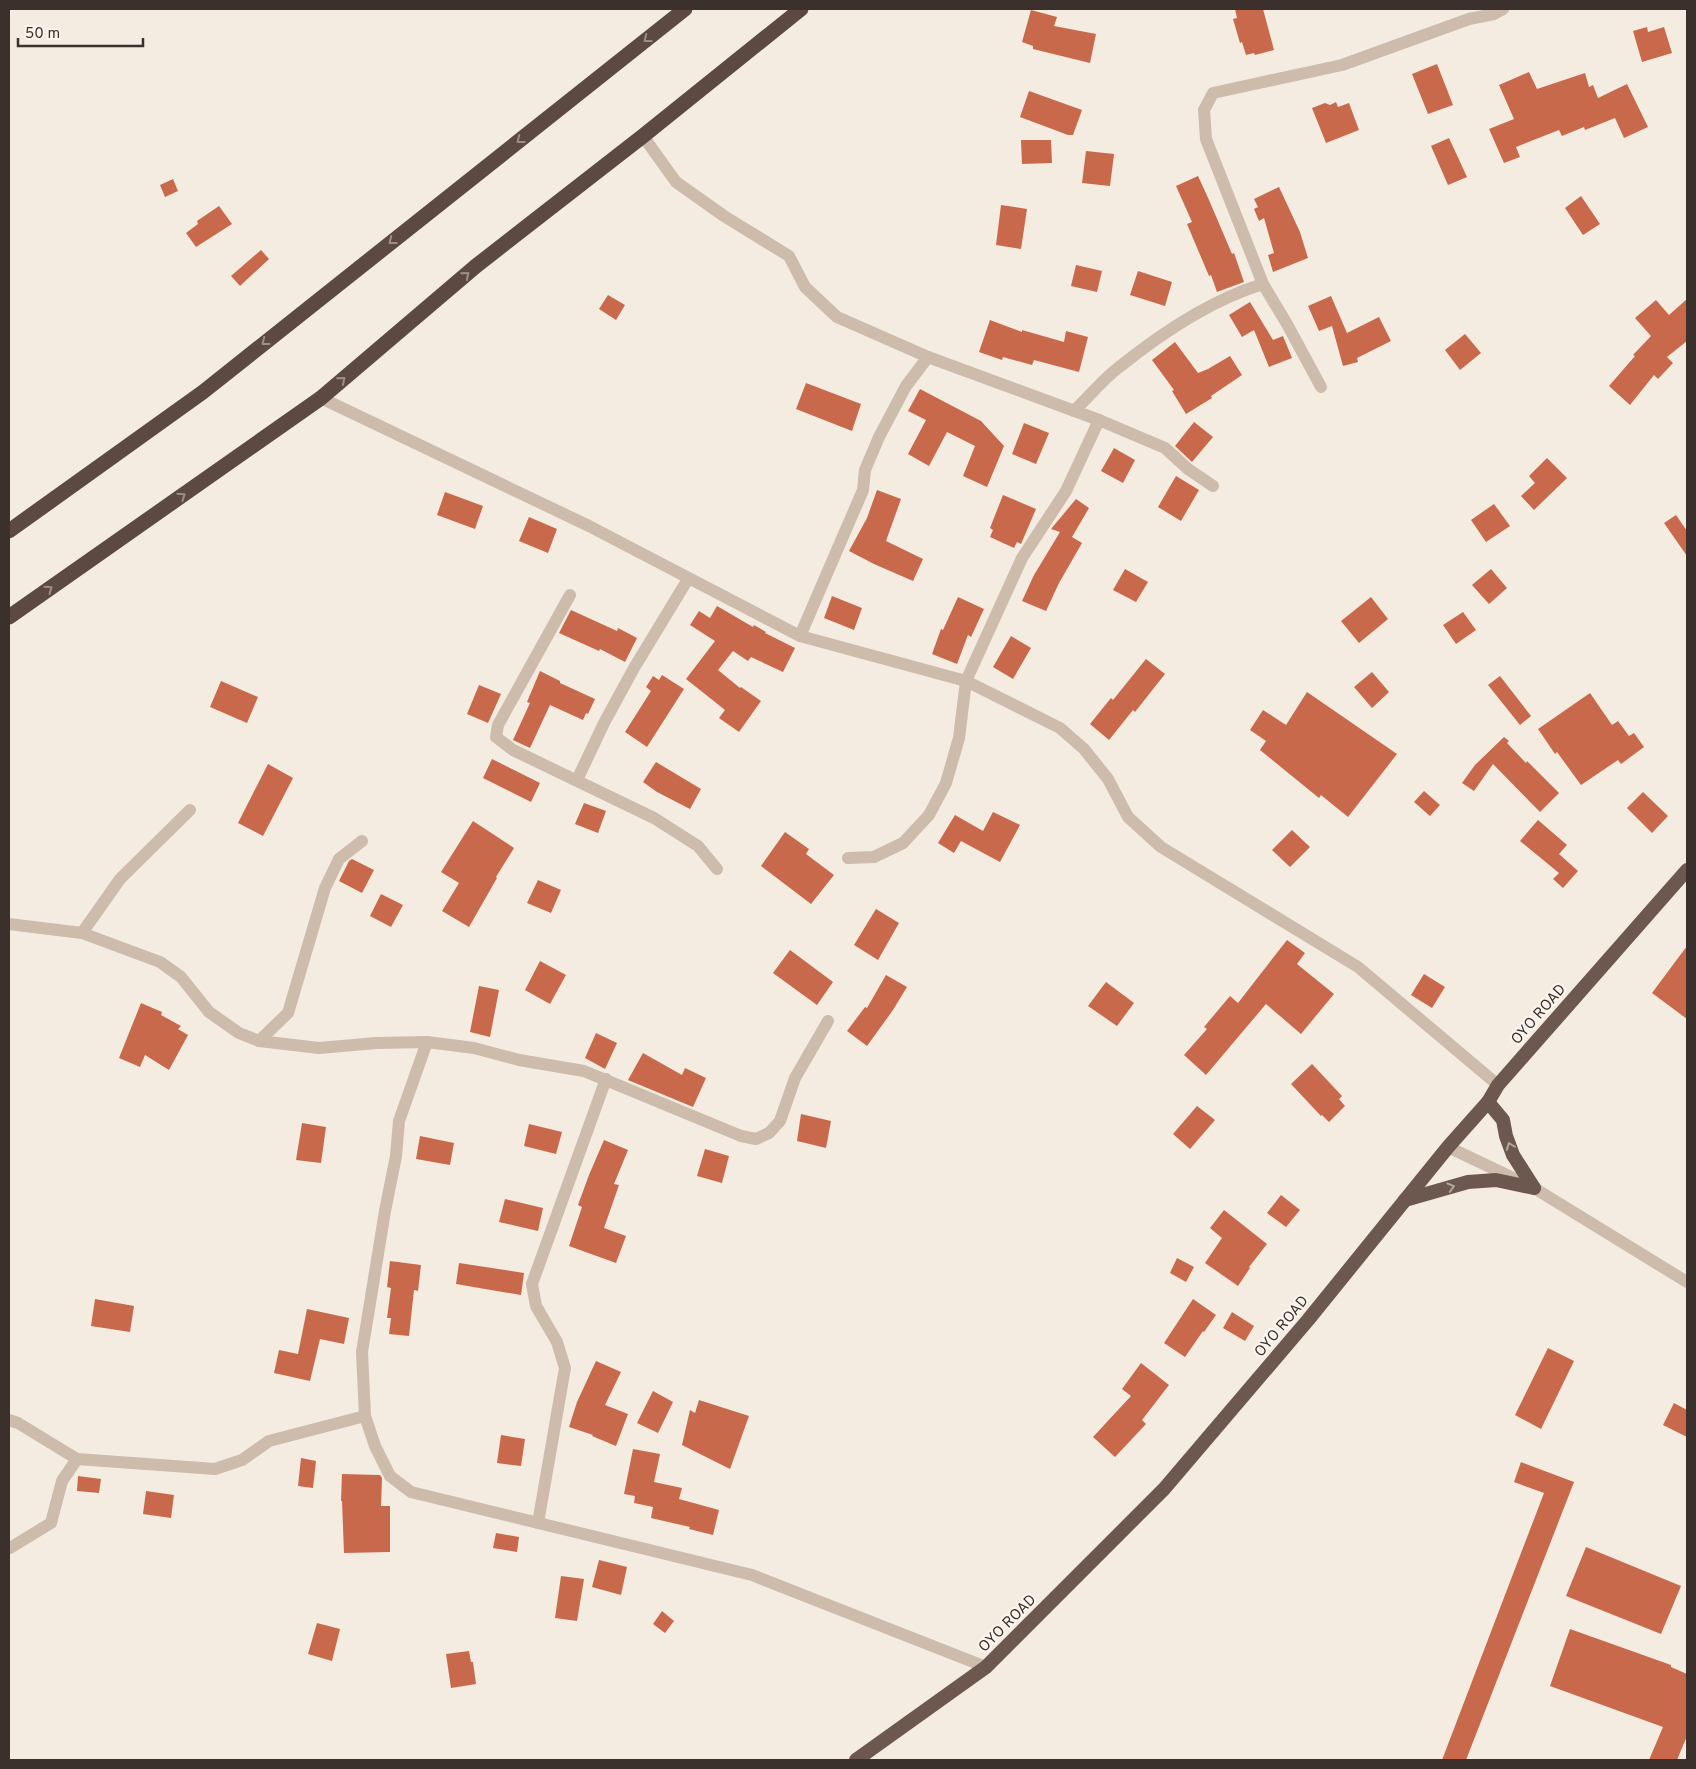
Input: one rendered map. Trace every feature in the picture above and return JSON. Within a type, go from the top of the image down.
[{"type":"highway","points":[[9,531],[203,392],[685,9]]},
{"type":"highway","points":[[9,617],[321,398],[476,266],[802,9]]},
{"type":"highway","name":"OYO ROAD","points":[[856,1760],[986,1667],[1164,1489],[1308,1320],[1448,1147],[1488,1102],[1498,1085],[1687,870]]},
{"type":"highway","points":[[1488,1102],[1503,1120],[1506,1136],[1514,1155],[1534,1188]]},
{"type":"highway","points":[[1405,1200],[1468,1182],[1496,1180],[1534,1188]]},
{"type":"street","points":[[1321,387],[1263,284],[1206,139],[1204,110],[1213,94],[1342,65],[1469,19],[1494,14],[1503,9]]},
{"type":"street","points":[[643,136],[676,182],[724,216],[789,256],[805,287],[837,317],[928,357],[1099,420],[1165,448],[1188,469],[1213,486]]},
{"type":"street","points":[[1074,411],[1117,369],[1178,324],[1245,289],[1263,284]]},
{"type":"street","points":[[800,636],[863,490],[865,470],[879,437],[906,386],[928,357]]},
{"type":"street","points":[[321,398],[589,526],[800,636],[966,681],[1060,728],[1084,750],[1108,779],[1128,817],[1161,847],[1358,967],[1498,1085]]},
{"type":"street","points":[[848,858],[874,857],[903,843],[929,815],[946,783],[959,738],[966,681],[1022,558],[1066,490],[1099,420]]},
{"type":"street","points":[[576,780],[634,668],[688,579]]},
{"type":"street","points":[[570,595],[498,726],[496,737],[513,750],[654,818],[698,846],[717,869]]},
{"type":"street","points":[[82,934],[120,880],[190,810]]},
{"type":"street","points":[[258,1041],[288,1013],[325,888],[338,859],[362,840]]},
{"type":"street","points":[[9,924],[82,934],[160,962],[181,976],[209,1012],[239,1033],[258,1041],[318,1048],[376,1043],[427,1042],[474,1048],[519,1060],[584,1071],[742,1136],[756,1139],[769,1133],[780,1120],[795,1078],[828,1020]]},
{"type":"street","points":[[427,1042],[399,1122],[396,1156],[362,1352],[365,1416],[375,1446],[390,1476],[411,1492],[752,1575],[986,1667]]},
{"type":"street","points":[[538,1523],[565,1368],[556,1342],[536,1306],[532,1284],[606,1079]]},
{"type":"street","points":[[1448,1147],[1534,1188],[1687,1282]]},
{"type":"street","points":[[9,1420],[78,1458],[215,1469],[242,1460],[269,1441],[365,1416]]},
{"type":"street","points":[[10,1548],[51,1523],[62,1481],[78,1458]]},
{"type":"building","points":[[1235,9],[1263,9],[1274,50],[1255,55],[1254,53],[1246,55],[1242,42],[1240,43],[1233,19],[1237,18]]},
{"type":"building","points":[[1031,10],[1057,17],[1054,26],[1096,34],[1090,63],[1033,49],[1033,46],[1022,42]]},
{"type":"building","points":[[1647,27],[1648,32],[1664,27],[1672,53],[1642,62],[1633,31]]},
{"type":"building","points":[[1437,64],[1453,105],[1428,114],[1412,74]]},
{"type":"building","points":[[1529,72],[1537,89],[1585,73],[1589,87],[1593,85],[1598,98],[1627,84],[1648,127],[1624,138],[1615,118],[1585,130],[1584,127],[1562,136],[1559,130],[1516,147],[1520,157],[1504,163],[1489,129],[1514,119],[1499,85]]},
{"type":"building","points":[[1029,91],[1082,110],[1073,135],[1068,135],[1020,117]]},
{"type":"building","points":[[1336,102],[1338,107],[1349,103],[1359,130],[1326,143],[1312,108],[1325,103],[1330,105]]},
{"type":"building","points":[[1449,138],[1467,177],[1448,185],[1431,146]]},
{"type":"building","points":[[1021,140],[1051,140],[1052,163],[1022,164]]},
{"type":"building","points":[[1086,151],[1114,154],[1110,186],[1082,183]]},
{"type":"building","points":[[1198,176],[1232,254],[1234,253],[1244,282],[1217,292],[1187,224],[1192,222],[1176,186]]},
{"type":"building","points":[[173,179],[178,191],[165,197],[160,185]]},
{"type":"building","points":[[1279,187],[1300,232],[1308,258],[1273,272],[1268,255],[1274,253],[1264,218],[1259,221],[1254,209],[1258,207],[1254,199]]},
{"type":"building","points":[[1581,196],[1600,224],[1583,235],[1565,208]]},
{"type":"building","points":[[1001,205],[1027,209],[1021,249],[996,245]]},
{"type":"building","points":[[219,206],[232,224],[196,247],[186,233],[198,224],[197,221]]},
{"type":"building","points":[[261,250],[269,259],[240,286],[231,276]]},
{"type":"building","points":[[1076,265],[1102,271],[1097,292],[1071,286]]},
{"type":"building","points":[[1138,271],[1172,282],[1165,306],[1130,295]]},
{"type":"building","points":[[608,295],[625,305],[616,320],[599,309]]},
{"type":"building","points":[[1331,296],[1347,333],[1379,317],[1391,341],[1357,358],[1358,362],[1343,366],[1332,326],[1319,331],[1308,306]]},
{"type":"building","points":[[1687,299],[1687,341],[1667,357],[1673,363],[1658,379],[1654,375],[1630,405],[1609,386],[1635,356],[1633,355],[1651,336],[1635,318],[1656,300],[1669,315]]},
{"type":"building","points":[[1250,302],[1273,340],[1283,336],[1292,358],[1269,367],[1254,330],[1242,337],[1229,315]]},
{"type":"building","points":[[990,320],[1022,332],[1022,330],[1064,342],[1066,331],[1088,337],[1079,372],[1034,360],[1032,365],[1003,357],[1002,360],[979,352]]},
{"type":"building","points":[[1465,334],[1481,353],[1460,370],[1445,350]]},
{"type":"building","points":[[1175,342],[1198,373],[1230,356],[1242,375],[1211,396],[1212,398],[1186,414],[1172,391],[1174,390],[1152,360]]},
{"type":"building","points":[[806,383],[861,404],[852,431],[796,409]]},
{"type":"building","points":[[920,389],[981,421],[1004,446],[987,487],[963,476],[975,446],[947,432],[929,466],[908,454],[926,420],[908,411]]},
{"type":"building","points":[[1194,422],[1213,437],[1192,462],[1175,446]]},
{"type":"building","points":[[1024,423],[1049,433],[1036,464],[1012,454]]},
{"type":"building","points":[[1114,448],[1135,460],[1123,483],[1101,471]]},
{"type":"building","points":[[1547,458],[1567,478],[1534,510],[1521,496],[1535,483],[1529,476]]},
{"type":"building","points":[[1176,476],[1199,490],[1181,521],[1158,507]]},
{"type":"building","points":[[877,490],[901,499],[886,541],[923,559],[913,581],[849,551],[867,518]]},
{"type":"building","points":[[445,492],[483,506],[475,529],[437,515]]},
{"type":"building","points":[[1003,495],[1036,509],[1021,544],[1017,542],[1014,548],[990,537],[993,530],[990,528]]},
{"type":"building","points":[[1076,499],[1089,508],[1072,537],[1082,543],[1059,583],[1046,611],[1022,601],[1034,575],[1060,532],[1051,529]]},
{"type":"building","points":[[1494,504],[1510,526],[1486,542],[1471,520]]},
{"type":"building","points":[[1676,515],[1687,531],[1687,556],[1664,523]]},
{"type":"building","points":[[529,517],[557,529],[548,553],[519,541]]},
{"type":"building","points":[[1125,569],[1148,582],[1136,602],[1113,590]]},
{"type":"building","points":[[1491,569],[1507,588],[1489,604],[1472,585]]},
{"type":"building","points":[[832,596],[862,608],[854,630],[824,618]]},
{"type":"building","points":[[958,597],[984,609],[971,637],[968,635],[957,664],[932,654],[941,629],[943,630]]},
{"type":"building","points":[[1371,597],[1388,619],[1359,643],[1341,621]]},
{"type":"building","points":[[717,606],[795,648],[783,672],[751,657],[748,661],[733,651],[718,670],[740,688],[761,701],[739,732],[719,718],[725,710],[686,679],[715,641],[690,625],[699,611],[710,618]]},
{"type":"building","points":[[571,610],[617,631],[618,628],[637,638],[625,662],[600,649],[599,651],[559,633]]},
{"type":"building","points":[[1463,612],[1476,630],[1456,644],[1443,625]]},
{"type":"building","points":[[1011,636],[1031,648],[1013,679],[993,667]]},
{"type":"building","points":[[1146,659],[1165,674],[1135,712],[1133,710],[1109,740],[1090,724],[1111,698],[1113,700]]},
{"type":"building","points":[[540,671],[560,681],[560,683],[595,699],[583,720],[550,705],[530,748],[513,740],[530,703],[527,702]]},
{"type":"building","points":[[1372,672],[1389,692],[1372,708],[1354,687]]},
{"type":"building","points":[[662,675],[684,689],[647,747],[625,732],[651,691],[646,687],[653,676],[659,680]]},
{"type":"building","points":[[1500,676],[1531,716],[1520,725],[1488,685]]},
{"type":"building","points":[[221,681],[258,697],[247,723],[210,707]]},
{"type":"building","points":[[479,685],[501,694],[488,723],[467,714]]},
{"type":"building","points":[[1307,692],[1397,754],[1348,817],[1321,795],[1319,798],[1260,750],[1266,741],[1250,730],[1263,710],[1286,725]]},
{"type":"building","points":[[1590,693],[1612,725],[1618,721],[1629,736],[1634,733],[1644,747],[1621,764],[1618,760],[1581,785],[1557,752],[1555,754],[1538,729]]},
{"type":"building","points":[[1504,737],[1509,741],[1507,743],[1526,763],[1527,761],[1559,793],[1540,812],[1493,764],[1474,791],[1462,783],[1475,765]]},
{"type":"building","points":[[492,759],[540,783],[531,802],[483,778]]},
{"type":"building","points":[[656,762],[701,789],[690,809],[657,792],[643,782]]},
{"type":"building","points":[[268,764],[293,778],[263,836],[238,823]]},
{"type":"building","points":[[1424,791],[1440,805],[1430,816],[1414,802]]},
{"type":"building","points":[[1643,792],[1668,816],[1652,833],[1627,808]]},
{"type":"building","points":[[584,803],[606,811],[598,833],[575,824]]},
{"type":"building","points":[[993,812],[1020,825],[1000,862],[961,841],[954,853],[938,843],[955,815],[983,831]]},
{"type":"building","points":[[1538,820],[1567,845],[1559,854],[1578,871],[1563,888],[1553,879],[1559,873],[1520,841]]},
{"type":"building","points":[[473,821],[514,848],[469,927],[442,911],[459,883],[441,872]]},
{"type":"building","points":[[1292,830],[1310,847],[1290,867],[1272,850]]},
{"type":"building","points":[[785,832],[809,849],[806,854],[834,875],[811,904],[761,866]]},
{"type":"building","points":[[352,859],[374,870],[362,893],[339,881],[349,861]]},
{"type":"building","points":[[538,880],[561,890],[551,913],[527,903]]},
{"type":"building","points":[[381,894],[403,905],[391,927],[370,916]]},
{"type":"building","points":[[876,909],[899,923],[878,960],[854,945]]},
{"type":"building","points":[[1287,940],[1305,953],[1297,964],[1334,994],[1301,1034],[1266,1004],[1206,1075],[1184,1055],[1207,1029],[1204,1027],[1230,996],[1238,1003]]},
{"type":"building","points":[[1687,946],[1687,1019],[1652,993]]},
{"type":"building","points":[[790,950],[833,982],[817,1005],[773,973]]},
{"type":"building","points":[[540,961],[566,975],[550,1004],[525,990]]},
{"type":"building","points":[[1424,974],[1445,987],[1432,1008],[1411,995]]},
{"type":"building","points":[[886,975],[907,987],[867,1046],[847,1031],[865,1007],[867,1008]]},
{"type":"building","points":[[1106,982],[1134,1003],[1117,1026],[1088,1006]]},
{"type":"building","points":[[479,986],[499,990],[490,1037],[470,1032]]},
{"type":"building","points":[[141,1003],[162,1012],[161,1015],[181,1026],[178,1029],[188,1035],[169,1070],[145,1055],[140,1067],[119,1058]]},
{"type":"building","points":[[596,1033],[617,1043],[605,1069],[585,1058]]},
{"type":"building","points":[[643,1053],[682,1075],[685,1068],[706,1078],[693,1107],[628,1080]]},
{"type":"building","points":[[1312,1064],[1342,1096],[1339,1099],[1345,1106],[1329,1122],[1291,1084]]},
{"type":"building","points":[[1197,1106],[1215,1120],[1190,1149],[1173,1134]]},
{"type":"building","points":[[801,1114],[831,1121],[826,1148],[797,1141]]},
{"type":"building","points":[[302,1123],[326,1127],[321,1163],[296,1160]]},
{"type":"building","points":[[529,1124],[562,1132],[556,1154],[524,1146]]},
{"type":"building","points":[[420,1136],[454,1143],[450,1165],[416,1159]]},
{"type":"building","points":[[604,1140],[628,1150],[614,1184],[619,1185],[604,1228],[626,1236],[616,1263],[569,1246],[582,1207],[578,1205]]},
{"type":"building","points":[[705,1149],[729,1156],[722,1183],[697,1176]]},
{"type":"building","points":[[1281,1195],[1300,1210],[1286,1227],[1267,1213]]},
{"type":"building","points":[[505,1199],[543,1208],[538,1231],[499,1222]]},
{"type":"building","points":[[1224,1210],[1267,1244],[1249,1267],[1238,1286],[1205,1263],[1222,1238],[1210,1228]]},
{"type":"building","points":[[1177,1258],[1194,1267],[1186,1282],[1170,1273]]},
{"type":"building","points":[[390,1261],[421,1265],[418,1291],[414,1290],[409,1336],[389,1334],[391,1318],[387,1318],[391,1288],[387,1287]]},
{"type":"building","points":[[459,1263],[524,1273],[521,1295],[456,1284]]},
{"type":"building","points":[[95,1299],[134,1306],[130,1332],[91,1326]]},
{"type":"building","points":[[1193,1299],[1216,1315],[1185,1357],[1164,1343]]},
{"type":"building","points":[[307,1309],[349,1318],[344,1344],[320,1339],[310,1381],[274,1373],[279,1350],[298,1354]]},
{"type":"building","points":[[1232,1312],[1254,1326],[1245,1341],[1223,1328]]},
{"type":"building","points":[[1548,1348],[1574,1361],[1541,1429],[1515,1415]]},
{"type":"building","points":[[596,1361],[621,1372],[605,1405],[628,1414],[616,1446],[593,1435],[569,1427],[577,1402]]},
{"type":"building","points":[[1141,1363],[1169,1385],[1142,1420],[1146,1424],[1115,1457],[1093,1437],[1131,1396],[1122,1389]]},
{"type":"building","points":[[653,1391],[673,1402],[658,1433],[637,1423]]},
{"type":"building","points":[[699,1400],[749,1416],[730,1469],[682,1445],[690,1410],[695,1413]]},
{"type":"building","points":[[1674,1403],[1687,1410],[1687,1437],[1663,1425]]},
{"type":"building","points":[[501,1435],[525,1439],[521,1466],[497,1463]]},
{"type":"building","points":[[633,1449],[660,1454],[654,1482],[682,1488],[679,1499],[719,1510],[713,1535],[689,1529],[690,1527],[651,1518],[653,1507],[634,1503],[635,1496],[624,1494]]},
{"type":"building","points":[[301,1458],[316,1461],[313,1488],[298,1486]]},
{"type":"building","points":[[1521,1462],[1574,1482],[1466,1760],[1442,1760],[1544,1493],[1514,1482]]},
{"type":"building","points":[[342,1474],[380,1475],[382,1478],[381,1506],[390,1506],[390,1552],[344,1553],[341,1501]]},
{"type":"building","points":[[78,1476],[101,1479],[99,1493],[77,1491]]},
{"type":"building","points":[[146,1491],[174,1495],[171,1518],[143,1514]]},
{"type":"building","points":[[496,1533],[519,1537],[517,1552],[493,1548]]},
{"type":"building","points":[[1586,1547],[1681,1586],[1661,1634],[1566,1596]]},
{"type":"building","points":[[599,1560],[627,1567],[621,1595],[592,1587]]},
{"type":"building","points":[[561,1576],[584,1579],[577,1621],[555,1618]]},
{"type":"building","points":[[662,1611],[674,1621],[665,1633],[653,1624]]},
{"type":"building","points":[[317,1623],[340,1629],[332,1661],[308,1654]]},
{"type":"building","points":[[1570,1629],[1671,1665],[1671,1667],[1687,1674],[1687,1736],[1677,1760],[1649,1760],[1663,1727],[1550,1686]]},
{"type":"building","points":[[469,1651],[471,1662],[473,1662],[476,1684],[451,1688],[446,1654]]}]
